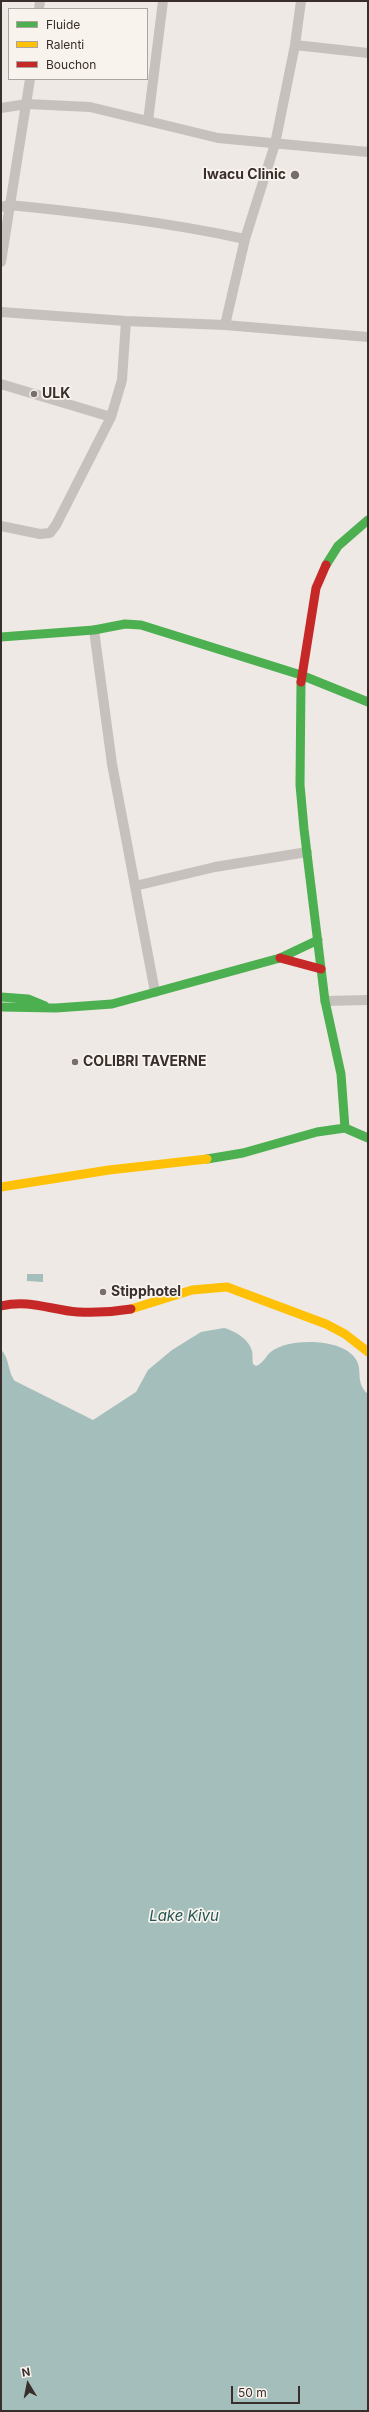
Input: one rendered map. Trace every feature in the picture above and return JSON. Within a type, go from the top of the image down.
[{"type":"main road","points":[[345,1128],[341,1074],[325,1001],[300,784],[301,675],[316,588],[325,566],[338,546],[368,520]]},
{"type":"main road","points":[[1,637],[94,630],[125,624],[141,625],[301,675],[368,702]]},
{"type":"main road","points":[[1,1007],[35,1010],[47,1007],[84,1008],[112,1004],[280,958],[318,940]]},
{"type":"main road","points":[[280,958],[321,969]]},
{"type":"main road","points":[[1,997],[37,1001],[47,1007]]},
{"type":"main road","points":[[1,1187],[109,1170],[178,1164],[243,1153],[317,1132],[345,1128],[368,1138]]},
{"type":"main road","points":[[1,1306],[18,1302],[77,1312],[113,1312],[140,1307],[192,1290],[227,1287],[326,1324],[345,1334],[368,1352]]},
{"type":"street","points":[[148,121],[163,1]]},
{"type":"street","points":[[225,325],[245,239],[275,144],[295,45],[301,1]]},
{"type":"street","points":[[295,45],[368,54]]},
{"type":"street","points":[[1,262],[5,206],[27,104],[30,80]]},
{"type":"street","points":[[1,108],[27,104],[90,107],[218,138],[368,152]]},
{"type":"street","points":[[5,206],[92,214],[199,229],[245,239]]},
{"type":"street","points":[[1,312],[126,321],[225,325],[368,337]]},
{"type":"street","points":[[1,526],[40,534],[50,533],[56,525],[111,417],[122,380],[126,321]]},
{"type":"street","points":[[1,384],[111,417]]},
{"type":"street","points":[[94,630],[112,764],[155,992]]},
{"type":"street","points":[[135,886],[215,868],[307,852]]},
{"type":"street","points":[[325,1001],[368,1000]]},
{"type":"water","points":[[27,1274],[43,1274],[43,1282],[27,1281]]},
{"type":"water","name":"Lake Kivu","points":[[224,1328],[237,1333],[245,1339],[252,1351],[253,1364],[256,1366],[261,1363],[272,1351],[280,1347],[302,1342],[327,1344],[348,1351],[358,1362],[361,1385],[368,1394],[368,2411],[1,2411],[1,1350],[6,1356],[11,1374],[15,1381],[93,1420],[136,1392],[148,1370],[172,1350],[201,1332]]},
{"type":"traffic: fast","points":[[326,565],[338,546],[368,520]]},
{"type":"traffic: fast","points":[[1,637],[94,630],[125,624],[141,625],[301,675],[368,702]]},
{"type":"traffic: fast","points":[[301,682],[300,785],[304,829],[325,1001],[341,1074],[345,1128]]},
{"type":"traffic: fast","points":[[1,1007],[56,1008],[112,1004],[280,958],[318,940]]},
{"type":"traffic: fast","points":[[1,997],[28,999],[45,1006]]},
{"type":"traffic: fast","points":[[207,1159],[243,1153],[317,1132],[345,1128],[368,1138]]},
{"type":"traffic: slow","points":[[1,1187],[109,1170],[207,1159]]},
{"type":"traffic: slow","points":[[131,1309],[192,1290],[227,1287],[326,1324],[345,1334],[368,1352]]},
{"type":"traffic: jam","points":[[301,682],[316,588],[326,565]]},
{"type":"traffic: jam","points":[[280,958],[321,969]]},
{"type":"traffic: jam","points":[[1,1306],[11,1304],[31,1304],[68,1311],[85,1312],[104,1312],[131,1309]]},
{"type":"place","name":"Iwacu Clinic","points":[[295,175]]},
{"type":"place","name":"ULK","points":[[34,394]]},
{"type":"place","name":"COLIBRI TAVERNE","points":[[75,1062]]},
{"type":"place","name":"Stipphotel","points":[[103,1292]]}]
